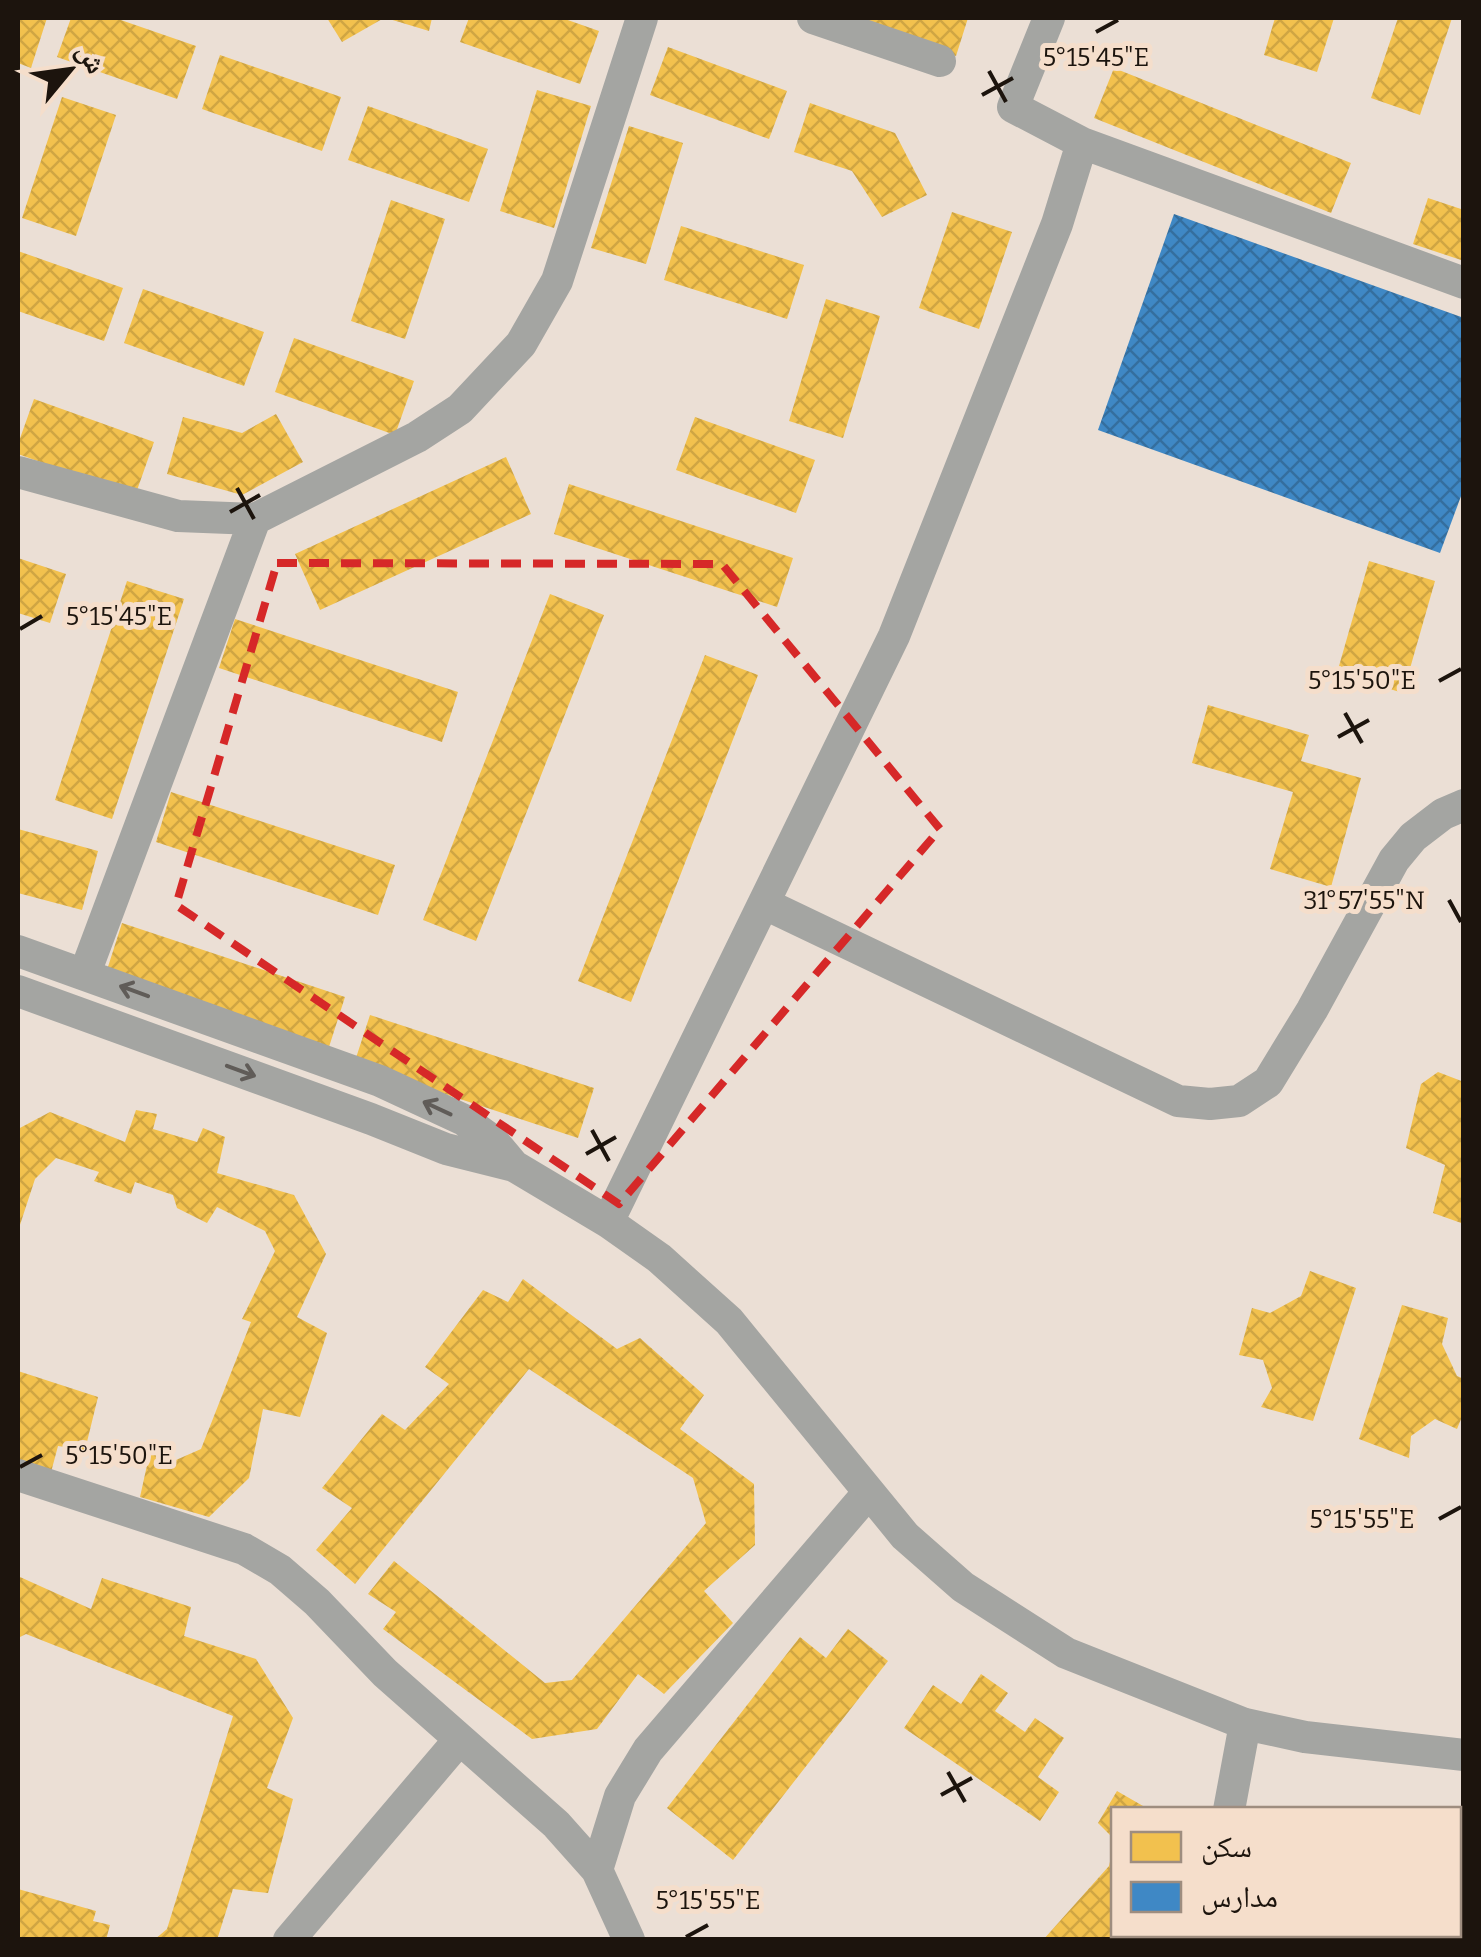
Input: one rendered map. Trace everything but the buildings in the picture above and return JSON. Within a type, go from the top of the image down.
[{"type":"street","points":[[18,472],[178,516],[255,519],[418,437],[460,409],[521,344],[558,281],[642,18]]},
{"type":"street","points":[[813,18],[940,61]]},
{"type":"street","points":[[1049,18],[1014,107],[1082,143],[1464,282]]},
{"type":"street","points":[[608,1222],[894,636],[1057,224],[1082,143]]},
{"type":"street","points":[[86,973],[255,519]]},
{"type":"street","points":[[765,904],[1178,1101],[1239,1101],[1268,1082],[1394,860],[1443,814],[1464,805]]},
{"type":"street","points":[[18,952],[380,1080],[464,1120],[493,1141],[514,1166]]},
{"type":"street","points":[[18,991],[446,1149],[514,1166],[608,1222],[659,1258],[729,1322],[906,1536],[963,1586],[1066,1653],[1245,1724],[1305,1738],[1464,1755]]},
{"type":"street","points":[[18,1475],[244,1549],[280,1570],[460,1740],[556,1824],[597,1870],[629,1940]]},
{"type":"street","points":[[597,1870],[620,1796],[648,1750],[868,1492]]},
{"type":"street","points":[[1230,1807],[1245,1724]]},
{"type":"street","points":[[289,1940],[460,1740]]},
{"type":"highlighted area","points":[[277,563],[722,564],[940,829],[619,1204],[176,905]]}]
